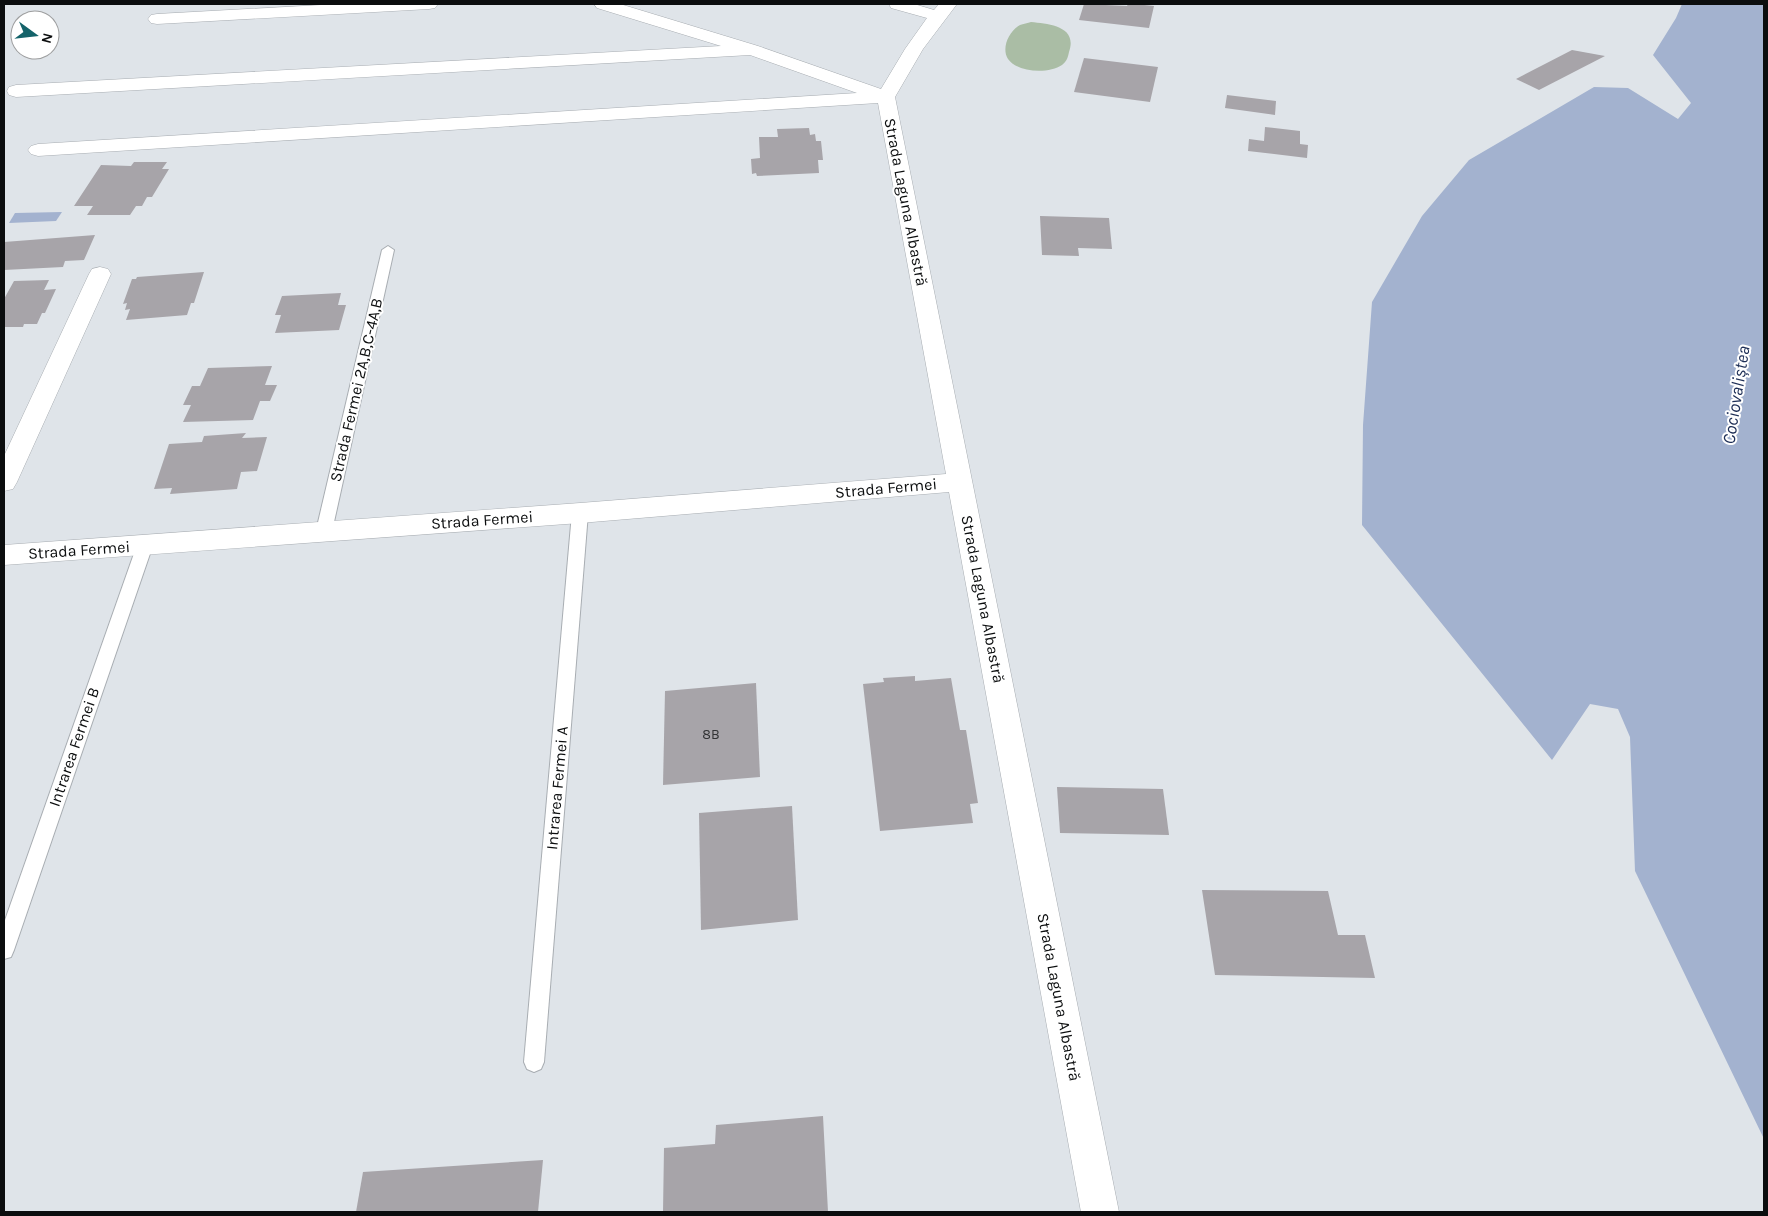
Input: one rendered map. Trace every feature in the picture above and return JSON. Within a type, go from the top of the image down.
[{"type":"street","points":[[157,19],[429,4]]},
{"type":"street","points":[[603,4],[752,50],[886,97]]},
{"type":"street","points":[[897,4],[942,10]]},
{"type":"street","name":"Strada Laguna Albastră","points":[[942,10],[903,66],[886,97],[1100,1212]]},
{"type":"street","points":[[16,90],[752,50]]},
{"type":"street","points":[[38,150],[886,97]]},
{"type":"street","points":[[4,482],[100,274]]},
{"type":"street","name":"Strada Fermei","points":[[4,555],[580,513],[961,482]]},
{"type":"lane","name":"Strada Fermei 2A,B,C-4A,B","points":[[324,531],[388,250]]},
{"type":"lane","name":"Intrarea Fermei A","points":[[534,1062],[580,513]]},
{"type":"lane","name":"Intrarea Fermei B","points":[[4,950],[145,545]]},
{"type":"green space","points":[[1031,22],[1060,28],[1066,32],[1071,43],[1068,56],[1062,65],[1049,70],[1034,71],[1019,67],[1008,59],[1005,50],[1007,40],[1012,31],[1020,25]]},
{"type":"water","name":"Cociovaliștea","points":[[1682,4],[1764,4],[1764,1139],[1635,871],[1630,737],[1618,709],[1590,704],[1552,760],[1362,525],[1363,425],[1372,302],[1422,216],[1469,160],[1594,87],[1628,88],[1678,119],[1691,103],[1653,55],[1676,18]]},
{"type":"water","points":[[62,212],[56,221],[9,223],[15,213]]},
{"type":"building","points":[[1084,4],[1154,6],[1149,28],[1079,20]]},
{"type":"building","points":[[1572,50],[1605,56],[1539,90],[1516,79]]},
{"type":"building","points":[[1084,58],[1158,67],[1150,102],[1074,92]]},
{"type":"building","points":[[1227,95],[1276,101],[1275,115],[1225,108]]},
{"type":"building","points":[[1265,127],[1300,131],[1300,144],[1308,145],[1307,158],[1248,151],[1249,139],[1264,141]]},
{"type":"building","points":[[809,128],[810,135],[815,134],[816,141],[821,141],[823,160],[818,160],[819,173],[757,176],[756,173],[752,174],[751,159],[760,158],[759,137],[778,137],[777,129]]},
{"type":"building","points":[[134,162],[167,162],[162,169],[169,169],[152,197],[147,197],[142,206],[136,206],[130,215],[87,215],[93,206],[74,206],[101,165],[131,166]]},
{"type":"building","points":[[1040,216],[1109,218],[1112,249],[1078,248],[1079,256],[1042,255]]},
{"type":"building","points":[[95,235],[84,260],[65,261],[63,267],[4,270],[4,242]]},
{"type":"building","points":[[204,272],[194,303],[191,303],[187,315],[126,320],[130,309],[125,310],[127,303],[123,304],[132,279],[137,277]]},
{"type":"building","points":[[49,280],[44,290],[56,289],[45,313],[42,313],[37,324],[24,324],[23,327],[4,327],[4,299],[14,281]]},
{"type":"building","points":[[341,293],[338,305],[346,305],[339,330],[275,333],[281,315],[275,315],[282,296]]},
{"type":"building","points":[[272,366],[265,385],[277,385],[270,401],[260,401],[253,420],[183,422],[191,405],[183,405],[192,386],[200,386],[208,368]]},
{"type":"building","points":[[246,433],[242,438],[267,437],[257,471],[241,472],[237,489],[170,494],[172,488],[154,489],[169,444],[202,442],[204,436]]},
{"type":"building","points":[[915,676],[915,681],[951,678],[960,730],[966,730],[978,803],[970,804],[973,823],[880,831],[863,684],[884,682],[883,678]]},
{"type":"building","points":[[756,683],[760,777],[663,785],[665,691]]},
{"type":"building","points":[[1057,787],[1163,789],[1169,835],[1060,833]]},
{"type":"building","points":[[792,806],[798,920],[701,930],[699,813]]},
{"type":"building","points":[[1202,890],[1328,891],[1338,935],[1365,935],[1375,978],[1215,975]]},
{"type":"building","points":[[823,1116],[828,1212],[663,1212],[664,1148],[715,1144],[716,1125]]},
{"type":"building","points":[[543,1160],[538,1212],[356,1212],[363,1172]]}]
